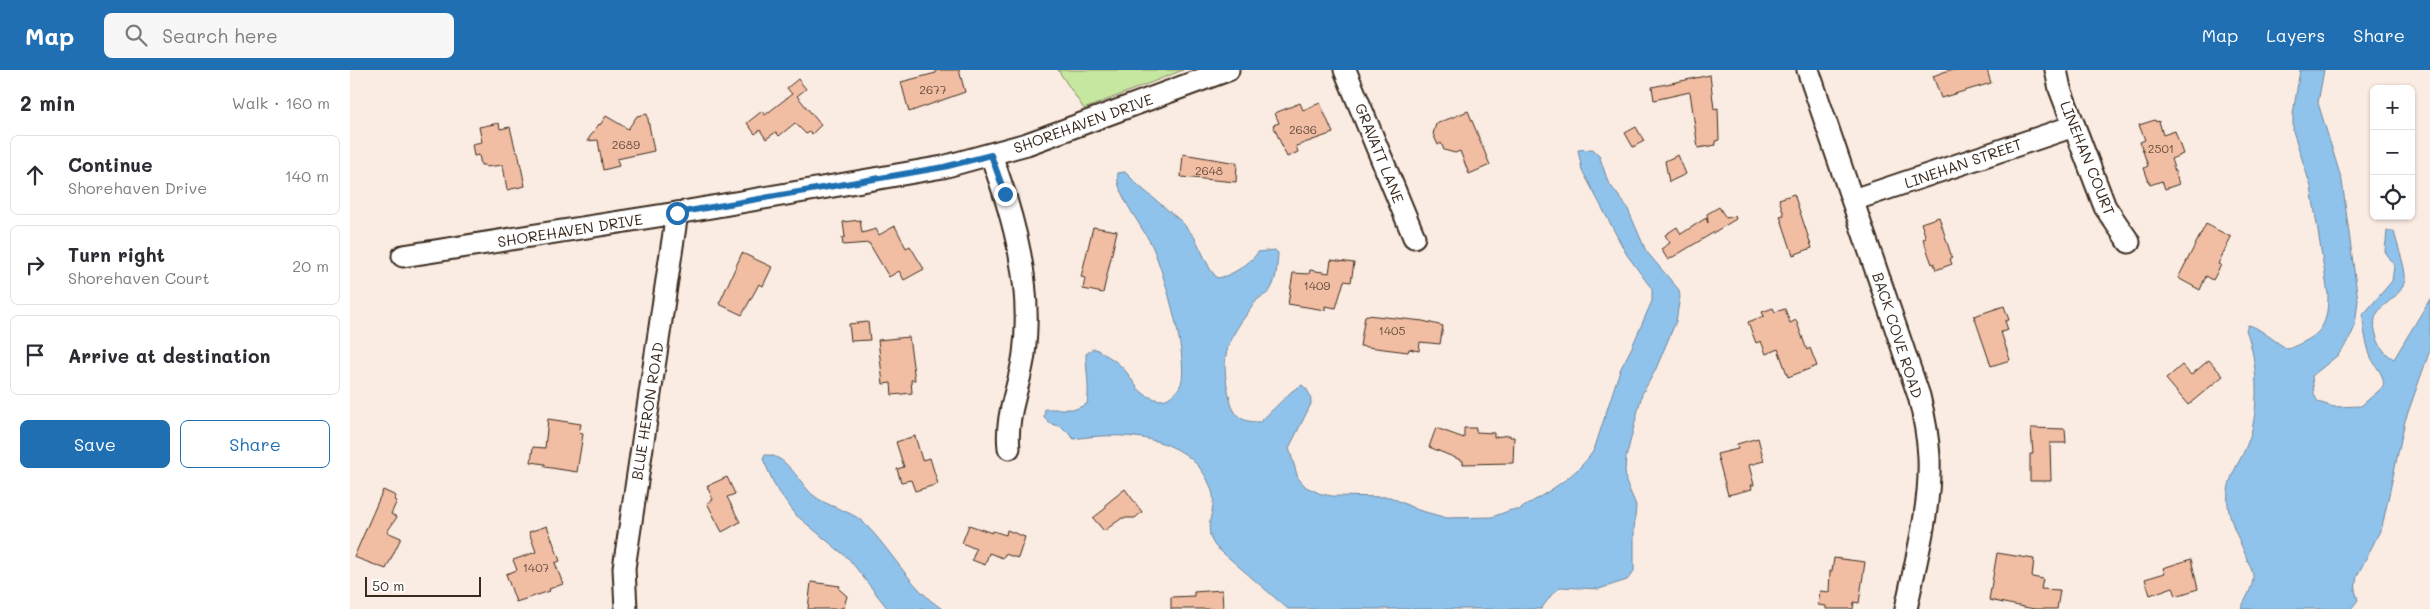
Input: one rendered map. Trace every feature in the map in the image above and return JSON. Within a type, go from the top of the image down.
[{"type":"street","name":"SHOREHAVEN DRIVE","points":[[403,256],[677,213],[944,167],[1027,144],[1228,70]]},
{"type":"street","name":"GRAVATT LANE","points":[[1345,70],[1414,237]]},
{"type":"street","name":"BACK COVE ROAD","points":[[1808,70],[1919,396],[1926,426],[1929,457],[1928,488],[1906,609]]},
{"type":"street","name":"LINEHAN COURT","points":[[2056,70],[2074,126],[2105,207],[2129,242]]},
{"type":"street","name":"LINEHAN STREET","points":[[1853,200],[2074,126]]},
{"type":"street","points":[[991,155],[1005,194],[1016,235],[1026,300],[1024,356],[1008,419],[1009,448]]},
{"type":"street","name":"BLUE HERON ROAD","points":[[626,609],[624,568],[677,213]]},
{"type":"green space","points":[[1058,70],[1183,70],[1084,109]]},
{"type":"water","points":[[2300,70],[2324,70],[2318,103],[2342,181],[2358,300],[2355,326],[2348,342],[2338,355],[2312,376],[2314,394],[2318,402],[2334,407],[2361,406],[2383,387],[2383,378],[2369,350],[2364,330],[2363,315],[2392,281],[2394,266],[2385,251],[2387,231],[2394,231],[2403,263],[2405,280],[2401,289],[2379,311],[2375,318],[2374,326],[2377,338],[2383,350],[2394,359],[2430,299],[2430,350],[2405,421],[2382,527],[2357,576],[2355,590],[2358,600],[2351,609],[2241,609],[2252,585],[2253,575],[2233,526],[2229,509],[2228,491],[2231,478],[2246,448],[2252,430],[2256,401],[2253,356],[2246,330],[2248,325],[2252,326],[2288,349],[2307,340],[2320,330],[2324,324],[2328,306],[2328,294],[2311,187],[2293,131],[2293,114]]},
{"type":"water","points":[[1593,149],[1599,155],[1608,182],[1627,207],[1646,251],[1679,290],[1680,297],[1676,321],[1655,371],[1642,394],[1626,458],[1626,482],[1636,505],[1634,571],[1627,580],[1599,589],[1561,587],[1553,593],[1541,609],[1288,609],[1215,546],[1209,532],[1213,505],[1212,491],[1203,472],[1190,458],[1173,447],[1134,437],[1113,436],[1074,439],[1062,427],[1049,423],[1044,417],[1045,409],[1076,409],[1087,404],[1086,354],[1094,348],[1119,364],[1145,395],[1163,400],[1179,388],[1182,377],[1182,361],[1175,320],[1153,248],[1120,190],[1118,173],[1125,172],[1182,222],[1195,238],[1210,269],[1217,278],[1240,269],[1258,252],[1275,250],[1278,253],[1272,286],[1268,293],[1254,303],[1231,339],[1226,357],[1226,377],[1234,411],[1240,418],[1249,421],[1260,422],[1292,391],[1302,385],[1308,391],[1311,404],[1289,448],[1298,478],[1306,487],[1321,494],[1332,496],[1390,497],[1418,510],[1447,518],[1492,517],[1511,510],[1519,510],[1570,476],[1587,460],[1594,450],[1620,370],[1652,301],[1652,289],[1627,255],[1582,170],[1578,150]]},
{"type":"water","points":[[765,455],[780,459],[786,464],[813,495],[825,503],[852,514],[863,522],[910,579],[930,600],[942,609],[888,609],[849,559],[796,515],[775,486],[763,459]]},
{"type":"building","points":[[936,70],[959,70],[965,92],[909,112],[901,82],[936,73]]},
{"type":"building","points":[[1949,70],[1987,70],[1991,83],[1941,98],[1933,76]]},
{"type":"building","points":[[1710,75],[1714,109],[1718,108],[1719,140],[1715,141],[1716,145],[1698,148],[1690,92],[1654,100],[1652,87]]},
{"type":"building","points":[[798,79],[806,89],[797,96],[821,125],[812,134],[810,132],[806,134],[795,123],[779,136],[776,132],[766,139],[760,130],[755,134],[747,123],[762,111],[765,115],[792,94],[787,88]]},
{"type":"building","points":[[1300,103],[1303,110],[1320,103],[1333,133],[1296,146],[1298,152],[1287,157],[1273,125],[1279,123],[1275,113]]},
{"type":"building","points":[[1468,111],[1490,165],[1469,174],[1460,151],[1455,153],[1444,150],[1441,143],[1438,145],[1433,134],[1436,124]]},
{"type":"building","points":[[647,114],[654,151],[617,159],[619,166],[603,170],[598,140],[587,141],[599,124],[606,116],[628,129],[637,116]]},
{"type":"building","points":[[2155,120],[2156,122],[2159,121],[2163,135],[2175,131],[2183,154],[2171,159],[2179,184],[2165,189],[2162,181],[2150,185],[2144,168],[2148,166],[2140,142],[2145,140],[2139,125]]},
{"type":"building","points":[[499,123],[500,129],[510,127],[516,152],[518,152],[525,186],[507,190],[503,165],[486,167],[481,165],[479,155],[474,156],[472,144],[482,142],[479,127]]},
{"type":"building","points":[[1636,127],[1644,141],[1633,147],[1625,133]]},
{"type":"building","points":[[1183,154],[1237,163],[1236,182],[1181,177]]},
{"type":"building","points":[[1678,155],[1686,174],[1669,182],[1665,161]]},
{"type":"building","points":[[1794,194],[1812,248],[1793,255],[1780,216],[1784,215],[1779,199]]},
{"type":"building","points":[[1719,207],[1726,218],[1735,216],[1736,219],[1668,260],[1661,249],[1670,243],[1665,235],[1677,227],[1681,234],[1706,218],[1708,223],[1707,214]]},
{"type":"building","points":[[1939,217],[1952,258],[1950,259],[1952,264],[1936,270],[1923,239],[1926,238],[1921,223]]},
{"type":"building","points":[[860,220],[862,233],[876,229],[879,235],[895,226],[906,248],[910,246],[924,269],[904,280],[899,271],[889,277],[869,243],[843,245],[842,238],[845,237],[843,222]]},
{"type":"building","points":[[2206,224],[2231,237],[2218,264],[2221,265],[2213,280],[2206,276],[2200,290],[2178,278]]},
{"type":"building","points":[[1093,227],[1117,231],[1103,293],[1083,289],[1085,278],[1081,277]]},
{"type":"building","points":[[742,253],[772,267],[763,286],[759,284],[742,315],[719,304]]},
{"type":"building","points":[[1331,260],[1354,263],[1351,282],[1344,281],[1336,308],[1325,306],[1325,310],[1288,304],[1293,273],[1309,274],[1310,270],[1329,273]]},
{"type":"building","points":[[2004,306],[2009,320],[2005,321],[2008,330],[2001,332],[2010,360],[1991,366],[1974,316]]},
{"type":"building","points":[[1773,308],[1775,312],[1785,309],[1790,323],[1796,320],[1807,350],[1810,348],[1817,366],[1788,377],[1778,349],[1766,354],[1761,341],[1756,343],[1748,322],[1764,316],[1762,312]]},
{"type":"building","points":[[1365,316],[1423,321],[1443,326],[1440,344],[1420,342],[1419,351],[1409,349],[1408,352],[1360,346]]},
{"type":"building","points":[[868,322],[870,340],[851,341],[849,324]]},
{"type":"building","points":[[909,337],[915,380],[911,380],[912,393],[892,395],[891,383],[883,384],[878,340]]},
{"type":"building","points":[[2209,360],[2223,376],[2188,405],[2166,379],[2182,365],[2191,375]]},
{"type":"building","points":[[548,419],[581,424],[579,433],[583,434],[577,472],[545,467],[545,464],[531,462],[533,447],[545,448]]},
{"type":"building","points":[[1436,428],[1464,438],[1464,428],[1476,428],[1476,432],[1494,433],[1494,437],[1510,435],[1510,437],[1514,437],[1513,463],[1463,464],[1463,461],[1429,447]]},
{"type":"building","points":[[2031,428],[2065,429],[2066,443],[2050,443],[2051,481],[2030,481],[2030,454],[2033,454]]},
{"type":"building","points":[[915,436],[922,460],[930,458],[938,484],[915,491],[911,480],[901,482],[897,469],[904,467],[896,442]]},
{"type":"building","points":[[1758,438],[1764,461],[1749,465],[1754,485],[1751,485],[1752,489],[1728,495],[1717,454],[1738,449],[1737,444]]},
{"type":"building","points":[[727,477],[735,494],[727,497],[740,522],[722,532],[707,503],[713,500],[707,486]]},
{"type":"building","points":[[1125,489],[1142,512],[1135,518],[1122,518],[1104,531],[1093,518],[1106,508],[1105,505]]},
{"type":"building","points":[[383,490],[396,496],[394,500],[397,501],[391,514],[397,517],[387,532],[401,538],[386,569],[354,557]]},
{"type":"building","points":[[969,525],[992,533],[993,531],[1006,535],[1007,530],[1025,537],[1018,558],[1005,554],[1003,558],[989,553],[985,565],[972,560],[976,549],[962,543]]},
{"type":"building","points":[[547,526],[560,561],[555,563],[563,584],[549,589],[550,591],[516,602],[506,574],[517,570],[513,560],[536,552],[529,532]]},
{"type":"building","points":[[1997,553],[2034,559],[2032,577],[2043,579],[2041,589],[2060,590],[2057,609],[2034,609],[1989,600]]},
{"type":"building","points":[[1834,558],[1865,562],[1859,603],[1854,602],[1853,609],[1826,609],[1826,606],[1818,605],[1820,591],[1829,592],[1830,571],[1832,571]]},
{"type":"building","points":[[2191,559],[2198,589],[2176,596],[2173,587],[2150,595],[2145,579],[2165,573],[2163,568]]},
{"type":"building","points":[[811,582],[840,586],[839,589],[847,596],[844,607],[838,609],[808,609]]},
{"type":"building","points":[[1222,590],[1223,609],[1171,609],[1171,597],[1194,596],[1194,592]]},
{"type":"route","points":[[677,213],[944,167],[991,155],[1005,194]]}]
